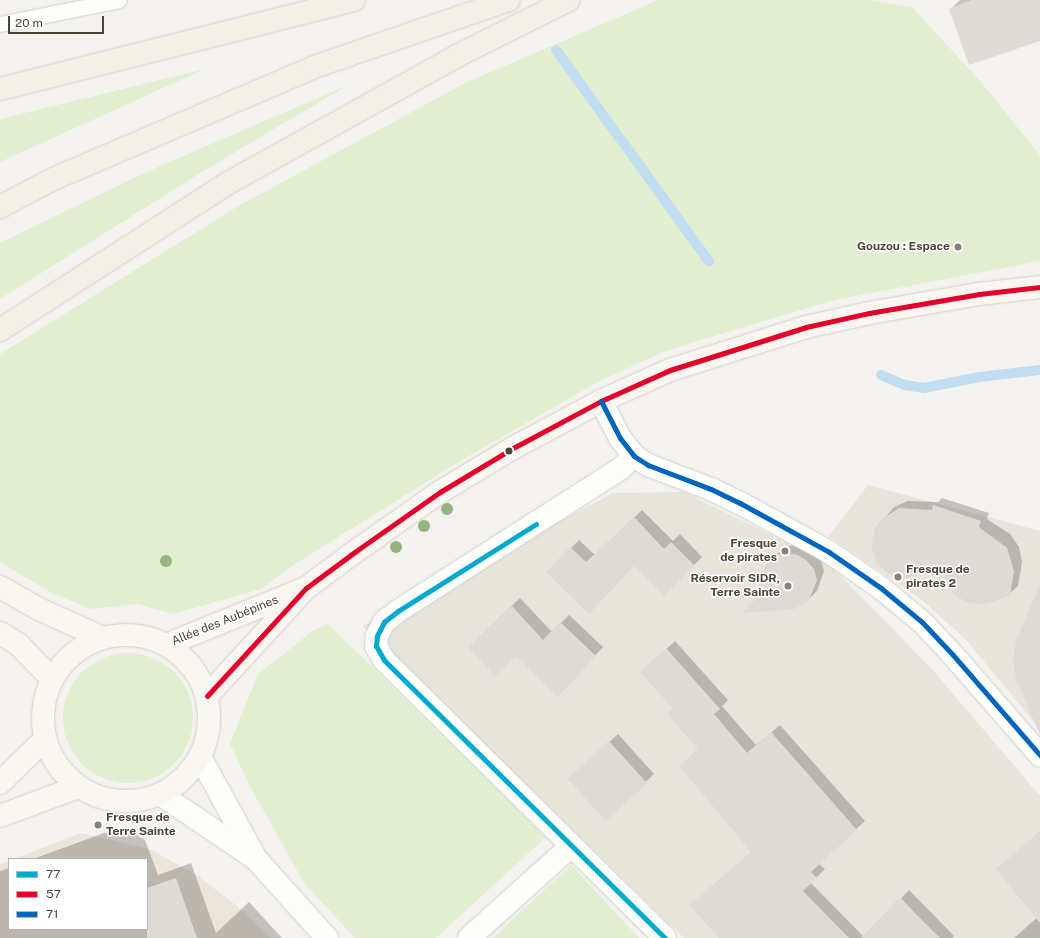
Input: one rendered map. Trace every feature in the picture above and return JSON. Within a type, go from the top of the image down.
[{"type":"main road","points":[[0,89],[354,0]]},
{"type":"main road","points":[[0,207],[53,180],[314,67],[509,0]]},
{"type":"main road","points":[[0,330],[228,183],[457,56],[569,0]]},
{"type":"street","name":"Allée des Aubépines","points":[[207,696],[306,588],[440,492],[512,448],[601,401],[670,370],[806,327],[877,312],[980,294],[1040,287]]},
{"type":"street","points":[[601,401],[620,438],[634,456],[648,465],[711,489],[740,503],[829,552],[881,588],[922,622],[948,649],[1040,755]]},
{"type":"street","points":[[634,456],[620,469],[398,611],[384,622],[377,636],[376,646],[384,660],[570,846],[665,938]]},
{"type":"street","points":[[0,586],[39,609],[103,638]]},
{"type":"street","name":"Allée des Aubépines","points":[[166,644],[306,588]]},
{"type":"street","points":[[0,633],[18,644],[52,679]]},
{"type":"street","points":[[124,634],[146,637],[166,644],[184,658],[198,675],[207,696],[210,717],[207,738],[200,757],[183,779],[160,794],[132,802],[104,798],[78,787],[64,773],[53,757],[45,739],[43,719],[46,698],[52,679],[65,661],[83,647],[103,638],[124,634]]},
{"type":"street","points":[[0,783],[45,739]]},
{"type":"street","points":[[200,757],[256,859],[327,938]]},
{"type":"street","points":[[0,816],[78,787]]},
{"type":"street","points":[[160,794],[256,859]]},
{"type":"street","points":[[468,938],[570,846]]},
{"type":"lane","points":[[0,24],[119,0]]},
{"type":"shaded area","points":[[868,485],[1040,531],[1040,729],[966,640],[922,600],[829,536]]},
{"type":"shaded area","points":[[684,492],[828,563],[931,668],[1040,796],[1040,938],[684,938],[363,626],[613,493]]},
{"type":"shaded area","points":[[81,833],[150,849],[198,876],[237,906],[270,938],[0,938],[0,864],[8,861],[8,930],[148,930],[148,858],[17,858]]},
{"type":"green space","points":[[658,0],[868,0],[912,7],[981,82],[1040,155],[1040,261],[834,300],[665,351],[596,383],[455,464],[295,564],[261,589],[173,614],[138,604],[91,609],[54,594],[0,562],[0,354],[240,205],[467,82]]},
{"type":"green space","points":[[205,69],[0,162],[0,119]]},
{"type":"green space","points":[[348,85],[202,172],[0,299],[0,243],[142,174]]},
{"type":"green space","points":[[328,624],[546,837],[436,938],[355,938],[304,883],[251,788],[230,744],[258,674],[314,630]]},
{"type":"green space","points":[[134,653],[159,660],[174,672],[186,687],[192,705],[192,731],[186,749],[174,764],[159,776],[141,782],[122,783],[97,776],[82,764],[70,749],[64,731],[63,712],[70,687],[82,672],[97,660],[115,654]]},
{"type":"green space","points":[[571,865],[639,938],[493,938]]},
{"type":"building","points":[[971,0],[1040,0],[1040,41],[969,65],[949,9]]},
{"type":"building","points":[[933,505],[981,521],[979,527],[1007,548],[1014,571],[1010,595],[987,604],[969,603],[954,595],[939,568],[906,578],[889,574],[876,561],[871,544],[879,521],[899,508],[932,510]]},
{"type":"building","points":[[634,517],[664,549],[671,542],[695,566],[664,596],[634,566],[589,614],[546,572],[570,547],[586,562]]},
{"type":"building","name":"Réservoir SIDR, Terre Sainte","points":[[787,553],[798,555],[807,561],[814,569],[817,580],[809,600],[795,609],[742,613],[761,593],[759,582],[767,562],[776,555]]},
{"type":"building","points":[[1040,585],[1040,735],[1016,679],[1013,659],[1016,640]]},
{"type":"building","points":[[512,606],[543,640],[560,622],[596,656],[558,697],[516,657],[495,676],[468,647]]},
{"type":"building","points":[[666,648],[720,709],[714,714],[747,753],[771,732],[857,830],[811,872],[817,878],[803,891],[849,938],[719,938],[689,905],[751,852],[679,766],[698,749],[667,714],[673,709],[640,672]]},
{"type":"building","points":[[609,741],[647,783],[606,821],[567,778]]},
{"type":"building","points":[[1040,831],[1040,923],[996,869]]},
{"type":"building","points":[[176,878],[197,938],[147,938],[148,888]]},
{"type":"building","points":[[900,897],[912,910],[940,938],[861,938]]},
{"type":"waterway","points":[[556,50],[709,261]]},
{"type":"waterway","points":[[881,375],[905,385],[924,388],[980,377],[1040,370]]},
{"type":"transit line","name":"57","points":[[207,696],[306,588],[440,492],[513,448],[601,401],[670,370],[806,327],[869,313],[979,294],[1040,287]]},
{"type":"transit line","name":"71","points":[[601,401],[620,438],[634,456],[648,465],[711,489],[740,503],[829,552],[881,588],[922,622],[953,655],[1040,755]]},
{"type":"transit line","name":"77","points":[[536,524],[398,611],[384,622],[377,636],[376,646],[384,660],[665,938]]},
{"type":"place","name":"Gouzou : Espace","points":[[958,247]]},
{"type":"place","name":"Fresque de pirates","points":[[785,551]]},
{"type":"place","name":"Fresque de pirates 2","points":[[898,577]]},
{"type":"place","name":"Réservoir SIDR, Terre Sainte","points":[[788,586]]},
{"type":"place","name":"Fresque de Terre Sainte","points":[[98,825]]}]
